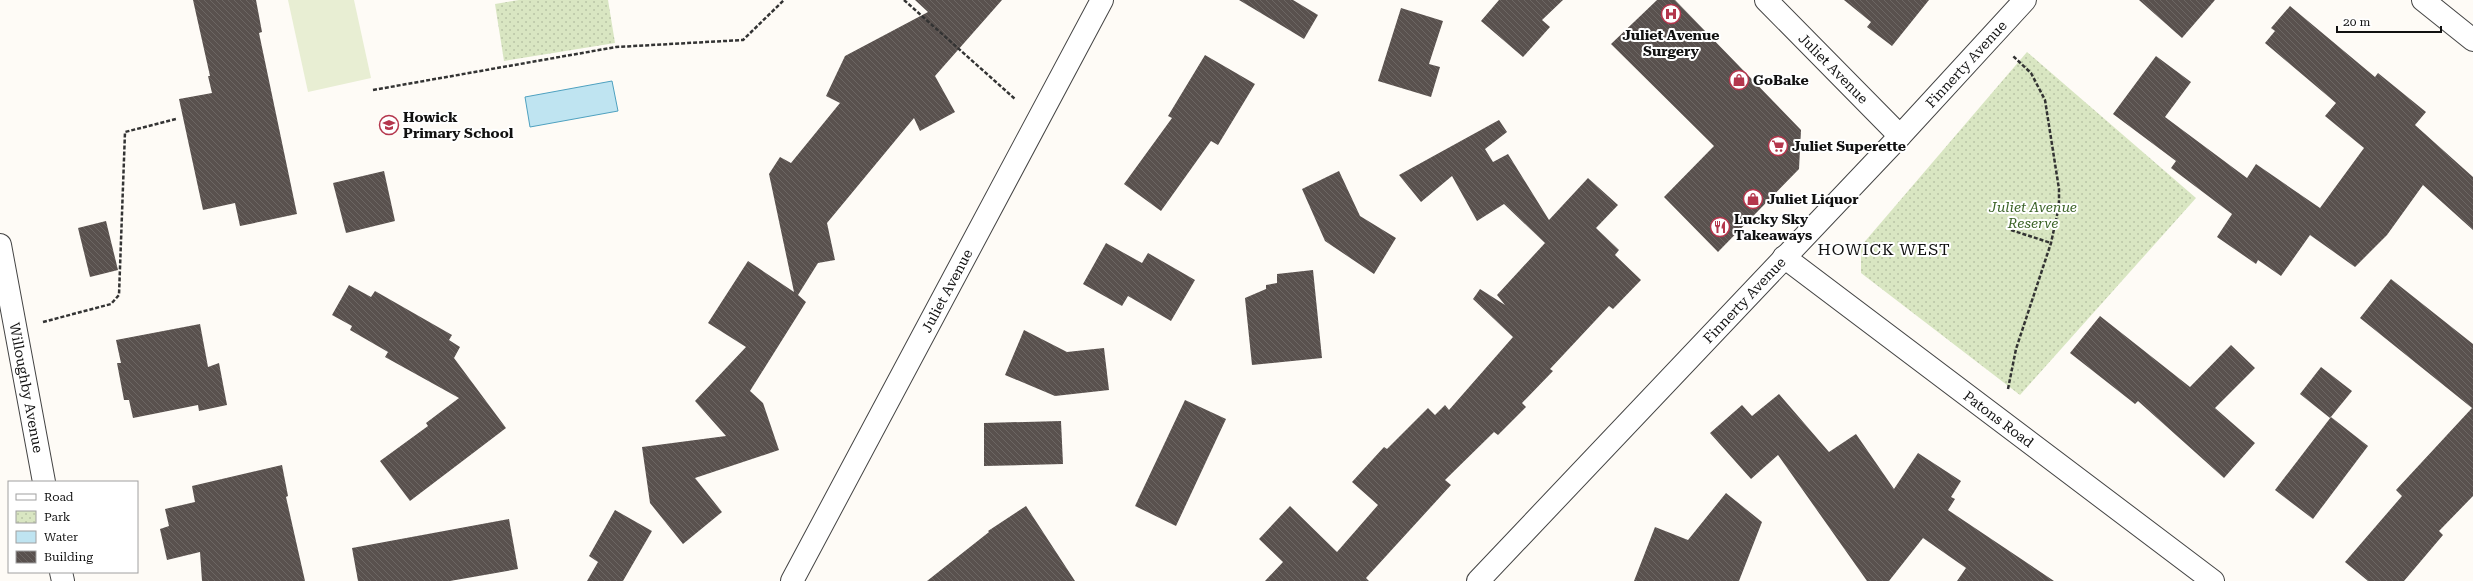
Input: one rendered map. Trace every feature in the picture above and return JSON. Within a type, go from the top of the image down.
[{"type":"street","name":"Juliet Avenue","points":[[792,581],[1102,0]]},
{"type":"street","name":"Juliet Avenue","points":[[1766,0],[1900,136]]},
{"type":"street","name":"Finnerty Avenue","points":[[1478,581],[1900,136],[1994,36],[2025,0]]},
{"type":"street","points":[[2423,0],[2473,40]]},
{"type":"street","name":"Willoughby Avenue","points":[[0,245],[44,481]]},
{"type":"street","name":"Patons Road","points":[[1784,257],[2001,421],[2206,579]]},
{"type":"path","points":[[373,90],[616,47],[743,40],[784,0]]},
{"type":"path","points":[[904,0],[1013,97],[1040,117]]},
{"type":"path","points":[[1994,36],[2031,73],[2045,100],[2060,189],[2059,206],[2051,243],[2016,349],[2001,421]]},
{"type":"path","points":[[16,330],[111,304],[119,295],[125,132],[176,119]]},
{"type":"path","points":[[2011,230],[2051,243]]},
{"type":"green space","points":[[288,0],[354,0],[371,78],[308,92]]},
{"type":"green space","points":[[519,0],[608,0],[615,43],[504,61],[495,4]]},
{"type":"green space","name":"Juliet Avenue Reserve","points":[[2027,52],[2196,198],[2020,395],[1861,273],[1861,246]]},
{"type":"water","points":[[612,81],[618,111],[530,127],[525,97]]},
{"type":"building","points":[[193,0],[256,0],[262,32],[259,33],[297,214],[240,226],[235,203],[203,210],[179,99],[212,93],[208,76],[210,76]]},
{"type":"building","points":[[915,0],[1002,0],[935,76],[955,112],[920,131],[914,118],[827,223],[835,260],[818,263],[798,295],[806,302],[750,391],[763,403],[779,450],[695,478],[722,512],[683,544],[650,503],[642,447],[726,436],[695,401],[746,347],[708,323],[748,261],[794,292],[769,174],[780,157],[791,163],[840,103],[826,96],[845,56],[928,12]]},
{"type":"building","points":[[1239,0],[1293,0],[1318,15],[1304,39]]},
{"type":"building","points":[[1499,0],[1563,0],[1542,20],[1550,27],[1523,57],[1481,21]]},
{"type":"building","points":[[1657,0],[1675,0],[1801,130],[1799,169],[1718,252],[1664,197],[1714,146],[1611,44]]},
{"type":"building","points":[[1844,0],[1929,0],[1892,46],[1867,27],[1871,22]]},
{"type":"building","points":[[2139,0],[2215,0],[2182,38]]},
{"type":"building","points":[[2290,6],[2375,77],[2378,73],[2426,112],[2415,125],[2473,177],[2473,230],[2423,185],[2387,235],[2355,267],[2310,235],[2281,276],[2258,260],[2256,264],[2217,237],[2232,214],[2171,168],[2176,161],[2113,114],[2156,56],[2191,82],[2165,117],[2247,178],[2256,164],[2320,208],[2364,148],[2325,116],[2336,103],[2265,43],[2275,31],[2271,28]]},
{"type":"building","points":[[1401,8],[1443,21],[1429,64],[1440,67],[1431,97],[1378,81]]},
{"type":"building","points":[[1205,55],[1255,84],[1218,145],[1211,141],[1161,211],[1124,184],[1172,118],[1168,116]]},
{"type":"building","points":[[1499,120],[1507,132],[1485,149],[1493,162],[1508,154],[1549,220],[1588,178],[1618,205],[1596,228],[1619,250],[1615,255],[1641,280],[1613,309],[1609,306],[1550,369],[1553,371],[1522,403],[1526,407],[1498,435],[1494,432],[1445,480],[1451,485],[1366,578],[1369,581],[1265,581],[1283,562],[1259,539],[1290,506],[1337,552],[1378,505],[1352,482],[1384,447],[1387,449],[1428,408],[1435,415],[1445,405],[1449,410],[1513,337],[1473,299],[1480,289],[1505,305],[1497,295],[1545,243],[1504,204],[1477,221],[1452,176],[1421,202],[1399,175]]},
{"type":"building","points":[[384,171],[395,221],[346,233],[333,183]]},
{"type":"building","points":[[1339,171],[1360,216],[1396,238],[1374,274],[1325,241],[1302,189]]},
{"type":"building","points":[[106,221],[118,270],[90,277],[78,228]]},
{"type":"building","points":[[1106,243],[1142,263],[1148,253],[1195,280],[1171,321],[1128,296],[1122,306],[1083,284]]},
{"type":"building","points":[[1313,270],[1322,358],[1252,365],[1245,298],[1266,289],[1266,285],[1277,283],[1277,274]]},
{"type":"building","points":[[2391,279],[2473,344],[2473,496],[2439,531],[2443,535],[2404,581],[2368,581],[2345,562],[2402,496],[2396,490],[2472,408],[2360,318]]},
{"type":"building","points":[[349,285],[371,297],[375,291],[452,335],[449,340],[460,347],[454,358],[506,428],[410,501],[380,461],[428,426],[426,423],[459,398],[385,357],[388,352],[350,330],[352,326],[332,315]]},
{"type":"building","points":[[2100,316],[2190,387],[2231,345],[2255,368],[2215,408],[2255,443],[2224,478],[2138,401],[2135,404],[2070,353]]},
{"type":"building","points":[[200,324],[208,367],[219,363],[227,405],[199,411],[198,405],[133,418],[129,400],[124,400],[117,363],[121,363],[116,340]]},
{"type":"building","points":[[1024,330],[1067,352],[1104,348],[1109,390],[1055,396],[1005,375]]},
{"type":"building","points":[[2321,367],[2352,391],[2330,418],[2300,394]]},
{"type":"building","points":[[1779,394],[1829,452],[1856,434],[1894,489],[1918,453],[1961,481],[1951,497],[1955,499],[1948,510],[2054,581],[1957,581],[1966,568],[1923,538],[1889,581],[1867,581],[1778,455],[1751,479],[1710,433],[1742,405],[1752,416]]},
{"type":"building","points":[[1185,400],[1226,419],[1176,526],[1135,506]]},
{"type":"building","points":[[2331,417],[2368,446],[2313,519],[2275,490]]},
{"type":"building","points":[[1061,421],[1063,464],[984,466],[984,423]]},
{"type":"building","points":[[282,465],[288,496],[286,497],[305,581],[202,581],[200,552],[167,560],[160,529],[169,526],[165,509],[195,502],[192,486]]},
{"type":"building","points":[[1726,493],[1762,522],[1739,581],[1634,581],[1655,527],[1688,540]]},
{"type":"building","points":[[1026,506],[1075,581],[927,581],[989,532],[988,531]]},
{"type":"building","points":[[615,510],[652,531],[623,581],[587,581],[598,562],[589,556]]},
{"type":"building","points":[[509,519],[518,569],[450,581],[358,581],[352,548]]},
{"type":"place","name":"Juliet Avenue Surgery","points":[[1671,14]]},
{"type":"place","name":"GoBake","points":[[1739,80]]},
{"type":"place","name":"Howick Primary School","points":[[389,125]]},
{"type":"place","name":"Juliet Superette","points":[[1778,146]]},
{"type":"place","name":"Juliet Liquor","points":[[1753,199]]},
{"type":"place","name":"Lucky Sky Takeaways","points":[[1720,227]]},
{"type":"district","name":"HOWICK WEST","points":[[1884,249]]}]
